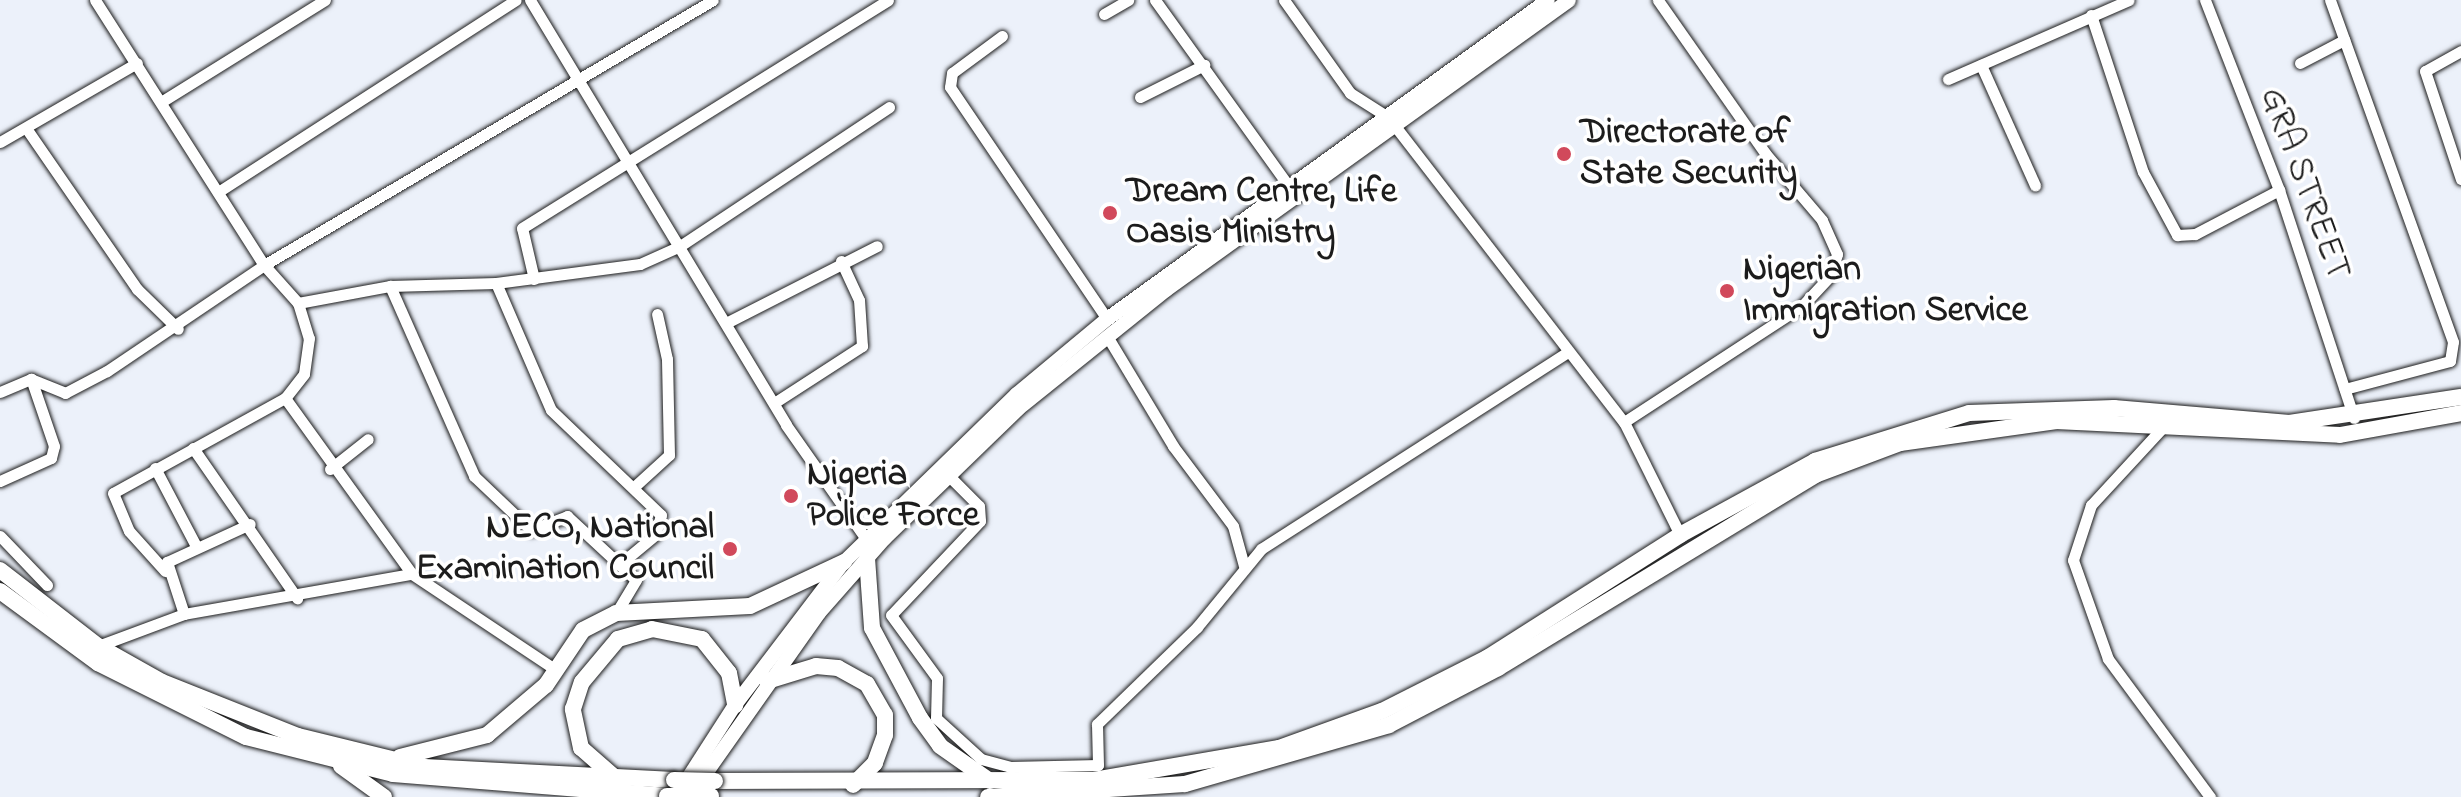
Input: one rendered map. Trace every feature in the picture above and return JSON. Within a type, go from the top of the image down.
[{"type":"highway","points":[[990,790],[1179,768],[1279,748],[1382,711],[1487,658],[1680,535],[1815,461],[1969,413],[2114,408],[2289,423],[2354,418],[2461,397]]},
{"type":"highway","points":[[0,591],[98,663],[178,706],[246,737],[336,763],[667,796],[853,785],[990,790],[1185,784],[1389,725],[1498,668],[1815,475],[1900,443],[2056,421],[2340,435],[2461,413]]},
{"type":"highway","points":[[867,558],[872,628],[924,726],[990,790]]},
{"type":"highway","points":[[388,759],[487,735],[556,670],[583,630],[616,613],[750,606],[844,562]]},
{"type":"highway","points":[[0,570],[98,646],[187,694],[298,736],[388,759],[674,780],[716,792]]},
{"type":"highway","points":[[613,776],[581,748],[573,709],[582,682],[618,639],[652,629],[702,639],[729,673],[735,705]]},
{"type":"highway","points":[[767,681],[816,666],[838,668],[867,684],[885,715],[885,735],[875,763],[853,785]]},
{"type":"highway","points":[[336,763],[384,797]]},
{"type":"highway","points":[[559,797],[580,789]]},
{"type":"main road","points":[[691,797],[767,681],[867,558],[947,474],[1107,336],[1392,122],[1533,5],[1548,0]]},
{"type":"main road","points":[[678,797],[735,705],[844,562],[923,478],[1107,319],[1290,188],[1569,0]]},
{"type":"street","points":[[95,0],[264,265],[298,303],[308,362],[285,398],[155,468],[112,500],[165,571],[184,614]]},
{"type":"street","points":[[161,102],[325,0]]},
{"type":"street","points":[[218,192],[516,0]]},
{"type":"street","points":[[530,0],[728,322],[774,403],[866,539]]},
{"type":"street","points":[[0,392],[31,379],[65,393],[178,329],[264,265],[356,216],[577,76],[713,0]]},
{"type":"street","points":[[534,279],[522,228],[628,159],[888,0]]},
{"type":"street","points":[[1104,14],[1128,0]]},
{"type":"street","points":[[1155,0],[1290,188]]},
{"type":"street","points":[[1284,0],[1350,93],[1392,122],[1566,353],[1624,422],[1680,535]]},
{"type":"street","points":[[1624,422],[1802,306],[1830,276],[1837,254],[1822,220],[1765,153],[1658,0]]},
{"type":"street","points":[[1948,79],[2129,0]]},
{"type":"street","name":"GRA STREET","points":[[2205,0],[2279,190],[2354,418]]},
{"type":"street","points":[[2330,0],[2453,342],[2450,361],[2345,389]]},
{"type":"street","points":[[2091,15],[2143,172],[2177,235],[2195,234],[2279,190]]},
{"type":"street","points":[[1002,36],[952,73],[950,87],[1016,194],[1075,266],[1107,319]]},
{"type":"street","points":[[2300,63],[2344,40]]},
{"type":"street","points":[[2461,51],[2425,71],[2461,179]]},
{"type":"street","points":[[0,142],[137,63]]},
{"type":"street","points":[[1140,97],[1204,65]]},
{"type":"street","points":[[1981,65],[2035,185]]},
{"type":"street","points":[[298,303],[390,286],[496,283],[629,267],[680,246],[889,107]]},
{"type":"street","points":[[26,128],[137,289],[178,329]]},
{"type":"street","points":[[728,322],[841,261],[877,246]]},
{"type":"street","points":[[774,403],[862,346],[859,300],[841,261]]},
{"type":"street","points":[[496,283],[551,410],[655,503],[662,522],[619,565]]},
{"type":"street","points":[[390,286],[459,450],[498,507],[534,531],[567,516],[636,580],[616,613]]},
{"type":"street","points":[[635,486],[669,455],[667,359],[657,314]]},
{"type":"street","points":[[1107,336],[1239,542],[1244,566]]},
{"type":"street","points":[[947,474],[979,506],[980,521],[891,615],[900,637],[934,672],[936,718],[981,759],[1033,768],[1103,761],[1097,724],[1197,627],[1261,549],[1566,353]]},
{"type":"street","points":[[0,481],[51,458],[54,446],[31,379]]},
{"type":"street","points":[[285,398],[330,469],[412,574],[556,670]]},
{"type":"street","points":[[2164,426],[2091,505],[2073,560],[2108,659],[2210,797]]},
{"type":"street","points":[[330,469],[368,439]]},
{"type":"street","points":[[193,448],[250,524],[297,598]]},
{"type":"street","points":[[155,468],[196,546]]},
{"type":"street","points":[[165,571],[167,562],[196,546],[250,524]]},
{"type":"street","points":[[0,536],[47,585]]},
{"type":"street","points":[[1239,542],[1261,549]]},
{"type":"street","points":[[98,646],[184,614],[297,598],[412,574]]},
{"type":"place","name":"Directorate of State Security","points":[[1564,154]]},
{"type":"place","name":"Dream Centre, Life Oasis Ministry","points":[[1110,213]]},
{"type":"place","name":"Nigerian Immigration Service","points":[[1727,291]]},
{"type":"place","name":"Nigeria Police Force","points":[[791,496]]},
{"type":"place","name":"NECO, National Examination Council","points":[[730,549]]}]
